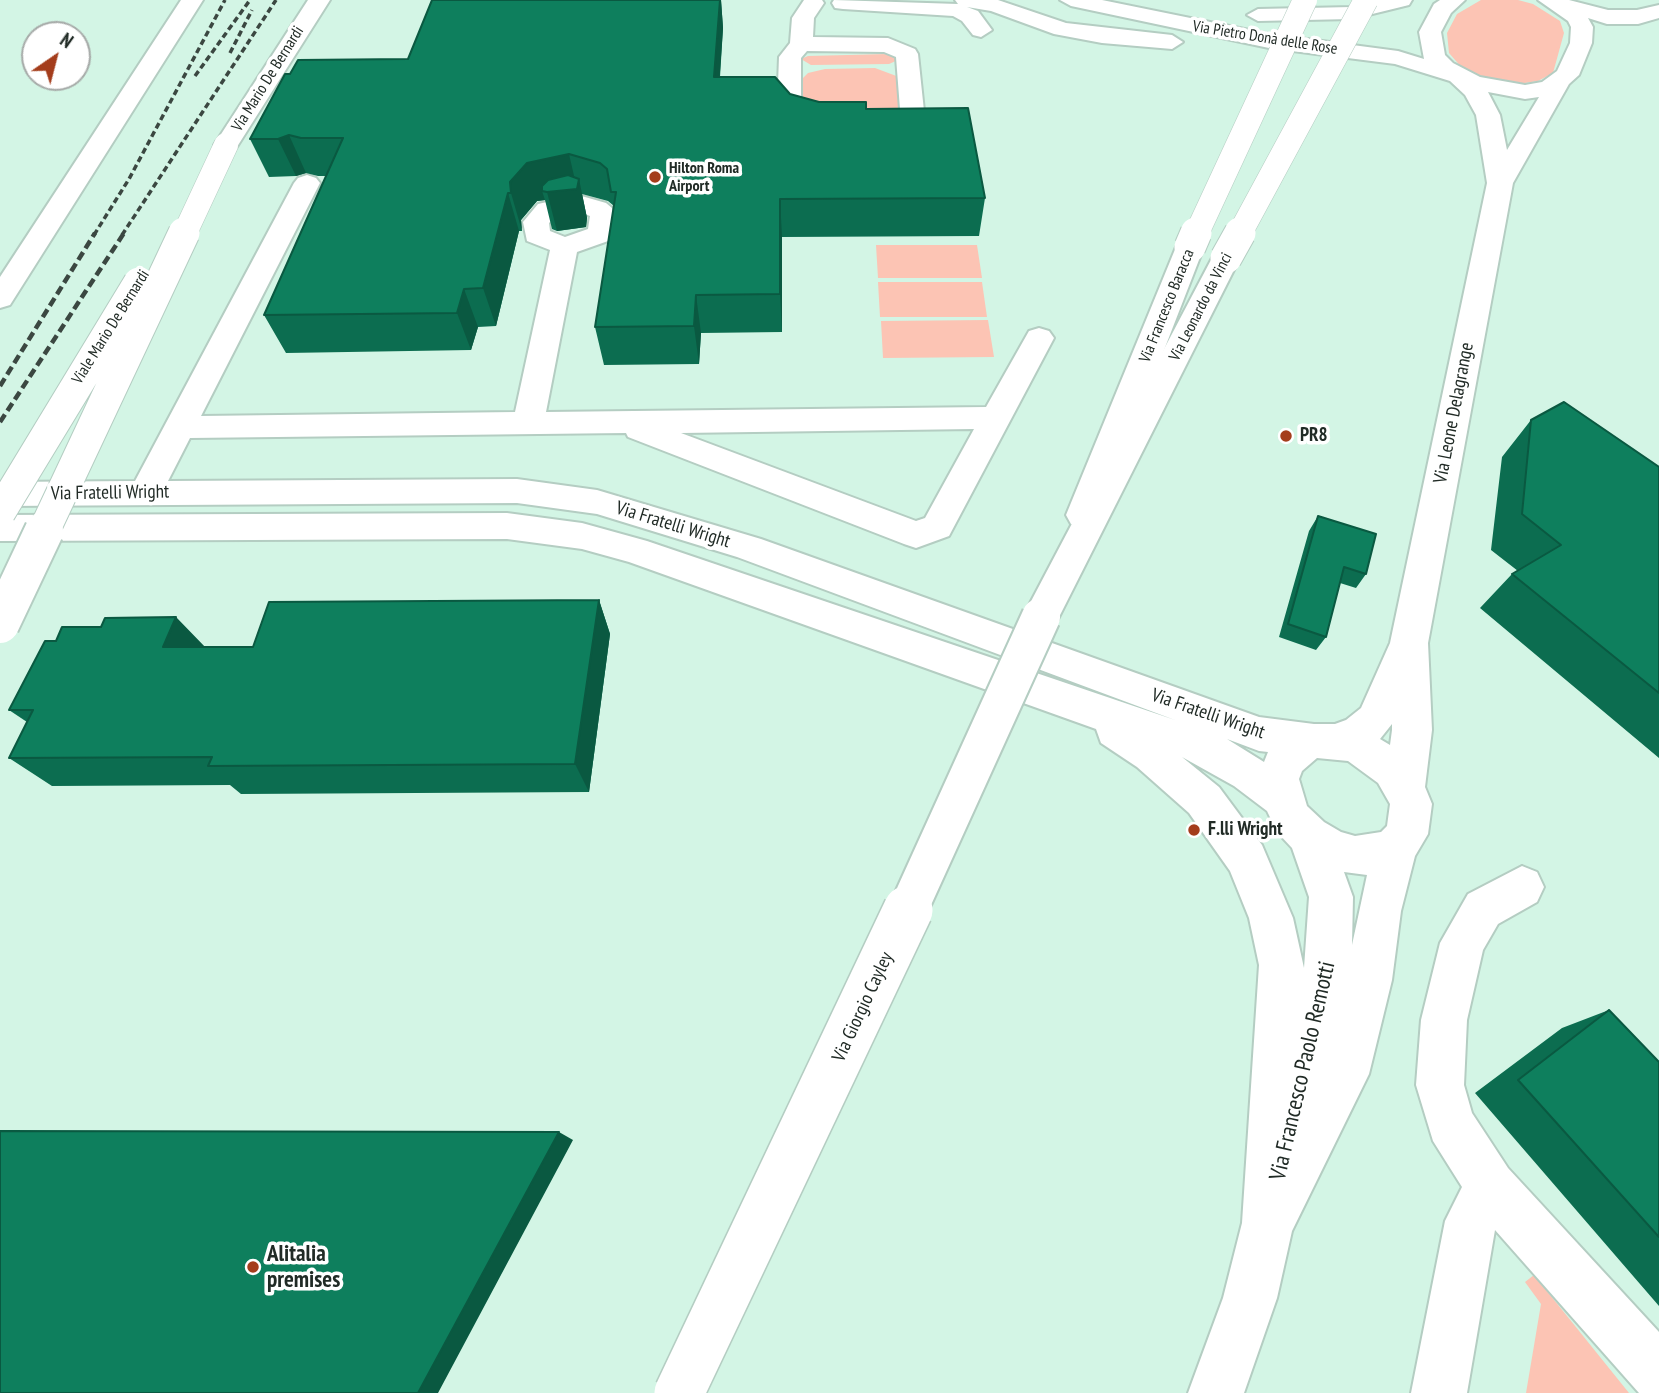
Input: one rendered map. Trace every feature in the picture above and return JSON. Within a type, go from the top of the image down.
[{"type":"street","points":[[147,69],[181,0]]},
{"type":"street","points":[[0,299],[192,0]]},
{"type":"street","points":[[966,0],[996,6],[1062,29],[1102,36],[1178,43],[1248,37]]},
{"type":"street","name":"Via Pietro Donà delle Rose","points":[[1071,0],[1248,37],[1387,56],[1511,92],[1538,91],[1565,75]]},
{"type":"street","points":[[1102,0],[1293,17],[1352,13],[1401,0]]},
{"type":"street","points":[[1244,5],[1303,0]]},
{"type":"street","name":"Via Francesco Baracca","points":[[1041,617],[1190,247],[1303,0]]},
{"type":"street","name":"Via Leonardo da Vinci","points":[[1041,617],[1226,258],[1366,0]]},
{"type":"street","name":"Via Leone Delagrange","points":[[1454,0],[1435,20],[1430,39],[1435,58],[1475,91],[1488,115],[1500,183]]},
{"type":"street","points":[[801,44],[888,45],[908,54],[912,111],[898,124],[880,130],[819,130],[800,124],[789,111],[790,57],[801,44],[803,18],[809,1],[847,1],[957,10],[970,16],[981,30]]},
{"type":"street","points":[[1551,1],[1587,13],[1614,17],[1659,14]]},
{"type":"street","name":"Via Leone Delagrange","points":[[1405,788],[1412,730],[1409,643],[1500,183],[1565,75],[1581,43],[1582,27],[1576,17],[1551,1]]},
{"type":"street","points":[[1129,4],[1206,6]]},
{"type":"street","name":"Via Mario De Bernardi","points":[[226,145],[314,7]]},
{"type":"street","points":[[1565,75],[1659,14]]},
{"type":"street","points":[[0,269],[108,131]]},
{"type":"street","points":[[0,624],[226,145]]},
{"type":"street","name":"Viale Mario De Bernardi","points":[[0,512],[71,390],[226,145]]},
{"type":"street","points":[[111,527],[180,427],[307,183]]},
{"type":"street","points":[[528,423],[565,245]]},
{"type":"street","points":[[621,422],[916,535],[937,527],[1040,338]]},
{"type":"street","points":[[180,427],[996,418]]},
{"type":"street","name":"Via Fratelli Wright","points":[[0,494],[517,491],[597,502],[657,518],[807,569],[1259,734],[1325,741]]},
{"type":"street","points":[[444,526],[451,492]]},
{"type":"street","name":"Via Fratelli Wright","points":[[0,528],[507,526],[582,536],[635,550],[1078,706],[1205,747],[1282,798]]},
{"type":"street","points":[[784,603],[807,569]]},
{"type":"street","name":"Via Giorgio Cayley","points":[[679,1393],[841,1056],[1041,617]]},
{"type":"street","name":"Via Leone Delagrange","points":[[1325,741],[1360,732],[1374,719],[1409,643]]},
{"type":"street","name":"Via Fratelli Wright","points":[[1078,706],[1151,755],[1204,800],[1247,859],[1271,918],[1282,965],[1268,1224]]},
{"type":"street","points":[[1325,741],[1356,746],[1375,756],[1392,770],[1405,788],[1411,804],[1411,820],[1407,834],[1396,846],[1378,854],[1355,856],[1331,849],[1310,836],[1292,819],[1282,798],[1279,779],[1284,762],[1296,749],[1325,741]]},
{"type":"street","name":"Via Francesco Paolo Remotti","points":[[1227,1388],[1329,960],[1331,897],[1310,836]]},
{"type":"street","name":"Via Francesco Paolo Remotti","points":[[1268,1224],[1345,1074],[1369,980],[1380,911],[1396,846]]},
{"type":"street","points":[[1522,887],[1483,909],[1462,943],[1444,1020],[1440,1085],[1450,1124],[1490,1186],[1659,1373]]},
{"type":"street","points":[[1439,1393],[1471,1221],[1490,1186]]},
{"type":"shaded area","points":[[0,0],[1659,0],[1659,1393],[0,1393]]},
{"type":"shaded area","points":[[1481,0],[1518,0],[1533,4],[1560,21],[1564,33],[1553,73],[1538,81],[1518,84],[1487,78],[1463,69],[1449,53],[1447,33],[1457,14]]},
{"type":"shaded area","points":[[808,56],[896,56],[898,60],[889,64],[811,65],[801,59]]},
{"type":"shaded area","points":[[875,68],[899,77],[902,109],[897,114],[802,109],[802,79],[808,73],[825,69]]},
{"type":"shaded area","points":[[876,245],[977,245],[982,278],[878,278]]},
{"type":"shaded area","points":[[878,282],[982,282],[987,317],[880,317]]},
{"type":"shaded area","points":[[988,320],[994,357],[883,358],[881,321]]},
{"type":"shaded area","points":[[1534,1275],[1629,1393],[1526,1393],[1541,1304],[1525,1282]]},
{"type":"building","points":[[432,0],[720,0],[714,77],[775,77],[790,94],[819,102],[866,102],[866,109],[968,108],[985,198],[780,199],[780,294],[696,295],[694,326],[595,327],[616,192],[611,192],[607,169],[600,163],[569,154],[527,163],[510,182],[511,193],[508,193],[483,288],[464,289],[457,313],[264,315],[343,138],[301,138],[289,135],[278,139],[250,139],[285,74],[290,74],[298,60],[408,59]]},
{"type":"building","points":[[568,175],[579,179],[577,189],[542,191],[542,186],[548,180]]},
{"type":"building","points":[[1564,402],[1659,467],[1659,693],[1512,574],[1561,545],[1522,514],[1531,420]]},
{"type":"building","points":[[1318,516],[1376,534],[1366,574],[1344,567],[1326,637],[1288,624]]},
{"type":"building","points":[[599,600],[575,764],[208,766],[212,757],[9,758],[33,710],[9,710],[45,641],[56,641],[62,627],[101,627],[105,618],[176,617],[163,647],[253,647],[269,602]]},
{"type":"building","points":[[1609,1010],[1659,1062],[1659,1237],[1518,1080]]},
{"type":"building","name":"Alitalia premises","points":[[0,1131],[559,1132],[418,1393],[0,1393]]},
{"type":"railway","points":[[94,235],[129,179],[225,0]]},
{"type":"railway","points":[[195,76],[250,0]]},
{"type":"railway","points":[[122,235],[276,0]]},
{"type":"railway","points":[[230,53],[252,10]]},
{"type":"railway","points":[[0,386],[95,233]]},
{"type":"railway","points":[[0,422],[124,233]]},
{"type":"place","name":"Hilton Roma Airport","points":[[655,177]]},
{"type":"place","name":"PR8","points":[[1286,436]]},
{"type":"place","name":"F.lli Wright","points":[[1194,830]]},
{"type":"place","name":"Alitalia premises","points":[[253,1267]]}]
